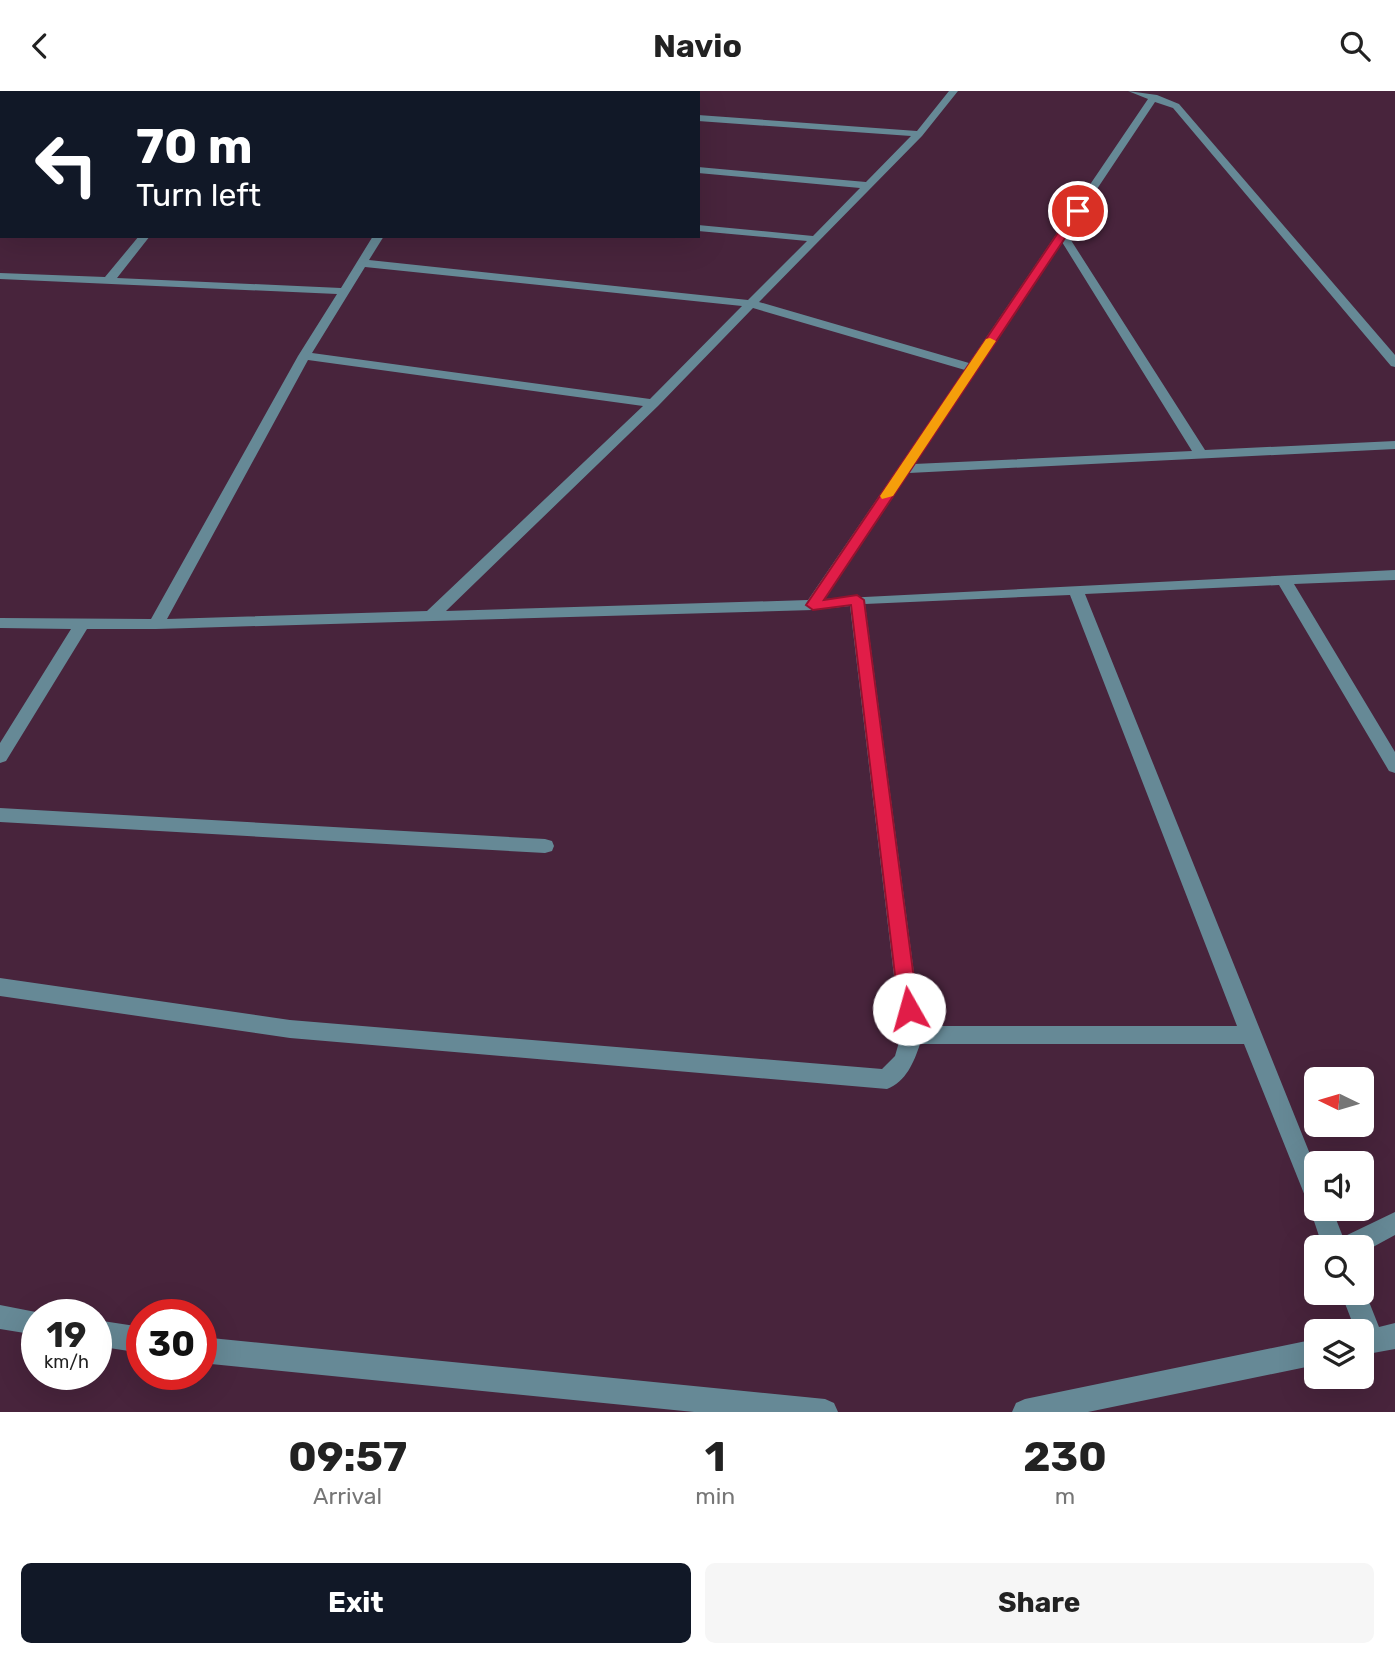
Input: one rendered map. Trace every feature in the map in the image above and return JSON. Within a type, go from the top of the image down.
[{"type":"street","points":[[433,614],[752,304],[919,134],[954,91]]},
{"type":"street","points":[[1132,91],[1175,106],[1395,363]]},
{"type":"street","points":[[813,605],[1154,97]]},
{"type":"street","points":[[700,118],[919,134]]},
{"type":"street","points":[[700,170],[866,185]]},
{"type":"street","points":[[700,228],[815,239]]},
{"type":"street","points":[[1062,234],[1202,456]]},
{"type":"street","points":[[109,280],[143,238]]},
{"type":"street","points":[[156,624],[304,356],[342,291],[378,238]]},
{"type":"street","points":[[363,263],[752,304],[972,368]]},
{"type":"street","points":[[0,276],[342,291]]},
{"type":"street","points":[[304,356],[653,403]]},
{"type":"street","points":[[904,469],[1395,445]]},
{"type":"street","points":[[0,623],[156,624],[813,605],[857,600],[1395,575]]},
{"type":"street","points":[[1283,579],[1395,767]]},
{"type":"street","points":[[1074,589],[1304,1167]]},
{"type":"street","points":[[0,987],[290,1028],[887,1079],[904,1061],[912,1035],[857,600]]},
{"type":"street","points":[[0,757],[81,625]]},
{"type":"street","points":[[0,815],[545,846]]},
{"type":"street","points":[[912,1035],[1252,1035]]},
{"type":"street","points":[[1371,1235],[1395,1223]]},
{"type":"street","points":[[1359,1305],[1376,1340]]},
{"type":"street","points":[[0,1317],[21,1320]]},
{"type":"street","points":[[217,1352],[825,1412]]},
{"type":"street","points":[[1025,1412],[1304,1354]]},
{"type":"slow traffic","points":[[886,496],[990,341]]},
{"type":"route","points":[[909,1009],[857,600],[813,605],[1078,211]]}]
